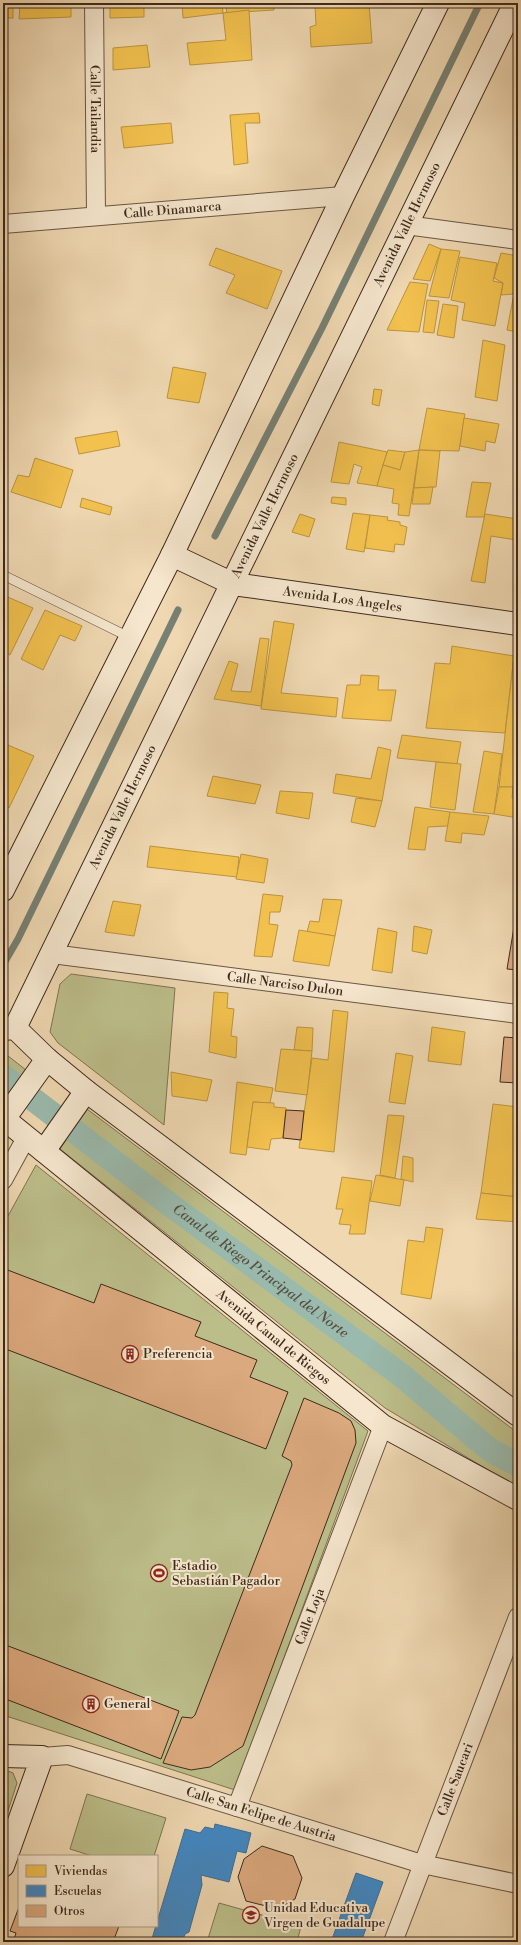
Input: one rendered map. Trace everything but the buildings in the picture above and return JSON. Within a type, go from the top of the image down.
[{"type":"street","name":"Calle Tailandia","points":[[94,3],[96,215]]},
{"type":"street","points":[[3,890],[172,555],[342,196],[438,3]]},
{"type":"street","name":"Avenida Valle Hermoso","points":[[9,1028],[52,954],[515,3]]},
{"type":"street","name":"Calle Dinamarca","points":[[3,224],[96,215],[342,196]]},
{"type":"street","points":[[406,225],[518,240]]},
{"type":"street","name":"Avenida Los Angeles","points":[[172,555],[233,584],[518,624]]},
{"type":"street","name":"Calle Narciso Dulon","points":[[52,954],[518,1014]]},
{"type":"street","points":[[9,1028],[86,1091],[518,1416]]},
{"type":"street","name":"Avenida Canal de Riegos","points":[[47,1059],[4,1118],[26,1138],[383,1426],[518,1499]]},
{"type":"street","points":[[44,1151],[86,1091]]},
{"type":"street","points":[[3,1180],[26,1138]]},
{"type":"street","name":"Calle Loja","points":[[237,1807],[383,1426]]},
{"type":"street","name":"Calle Saucari","points":[[394,1942],[422,1864],[518,1617]]},
{"type":"street","name":"Calle San Felipe de Austria","points":[[3,1756],[42,1757],[68,1755],[422,1864],[518,1884]]},
{"type":"street","points":[[3,1866],[42,1757]]},
{"type":"lane","points":[[3,575],[131,638]]},
{"type":"green space","points":[[71,974],[175,988],[164,1125],[58,1043],[50,1032],[60,984]]},
{"type":"green space","points":[[3,1052],[26,1070],[3,1099]]},
{"type":"green space","points":[[87,1109],[518,1433],[518,1488],[385,1408],[60,1149]]},
{"type":"green space","name":"Estadio Sebastián Pagador","points":[[36,1165],[368,1431],[235,1790],[3,1715],[3,1225]]},
{"type":"green space","points":[[3,1769],[13,1773],[17,1783],[3,1826]]},
{"type":"green space","points":[[87,1794],[166,1818],[154,1855],[89,1855],[70,1849]]},
{"type":"green space","points":[[219,1903],[301,1926],[297,1942],[207,1942]]},
{"type":"waterway","points":[[215,536],[322,328],[480,3]]},
{"type":"waterway","points":[[3,965],[18,939],[178,610]]},
{"type":"waterway","name":"Canal de Riego Principal del Norte","points":[[3,1076],[161,1198],[401,1375],[490,1450],[518,1465]]},
{"type":"place","name":"Preferencia","points":[[130,1354]]},
{"type":"place","name":"Estadio Sebastián Pagador","points":[[159,1573]]},
{"type":"place","name":"General","points":[[91,1704]]},
{"type":"place","name":"Unidad Educativa Virgen de Guadalupe","points":[[251,1915]]}]
